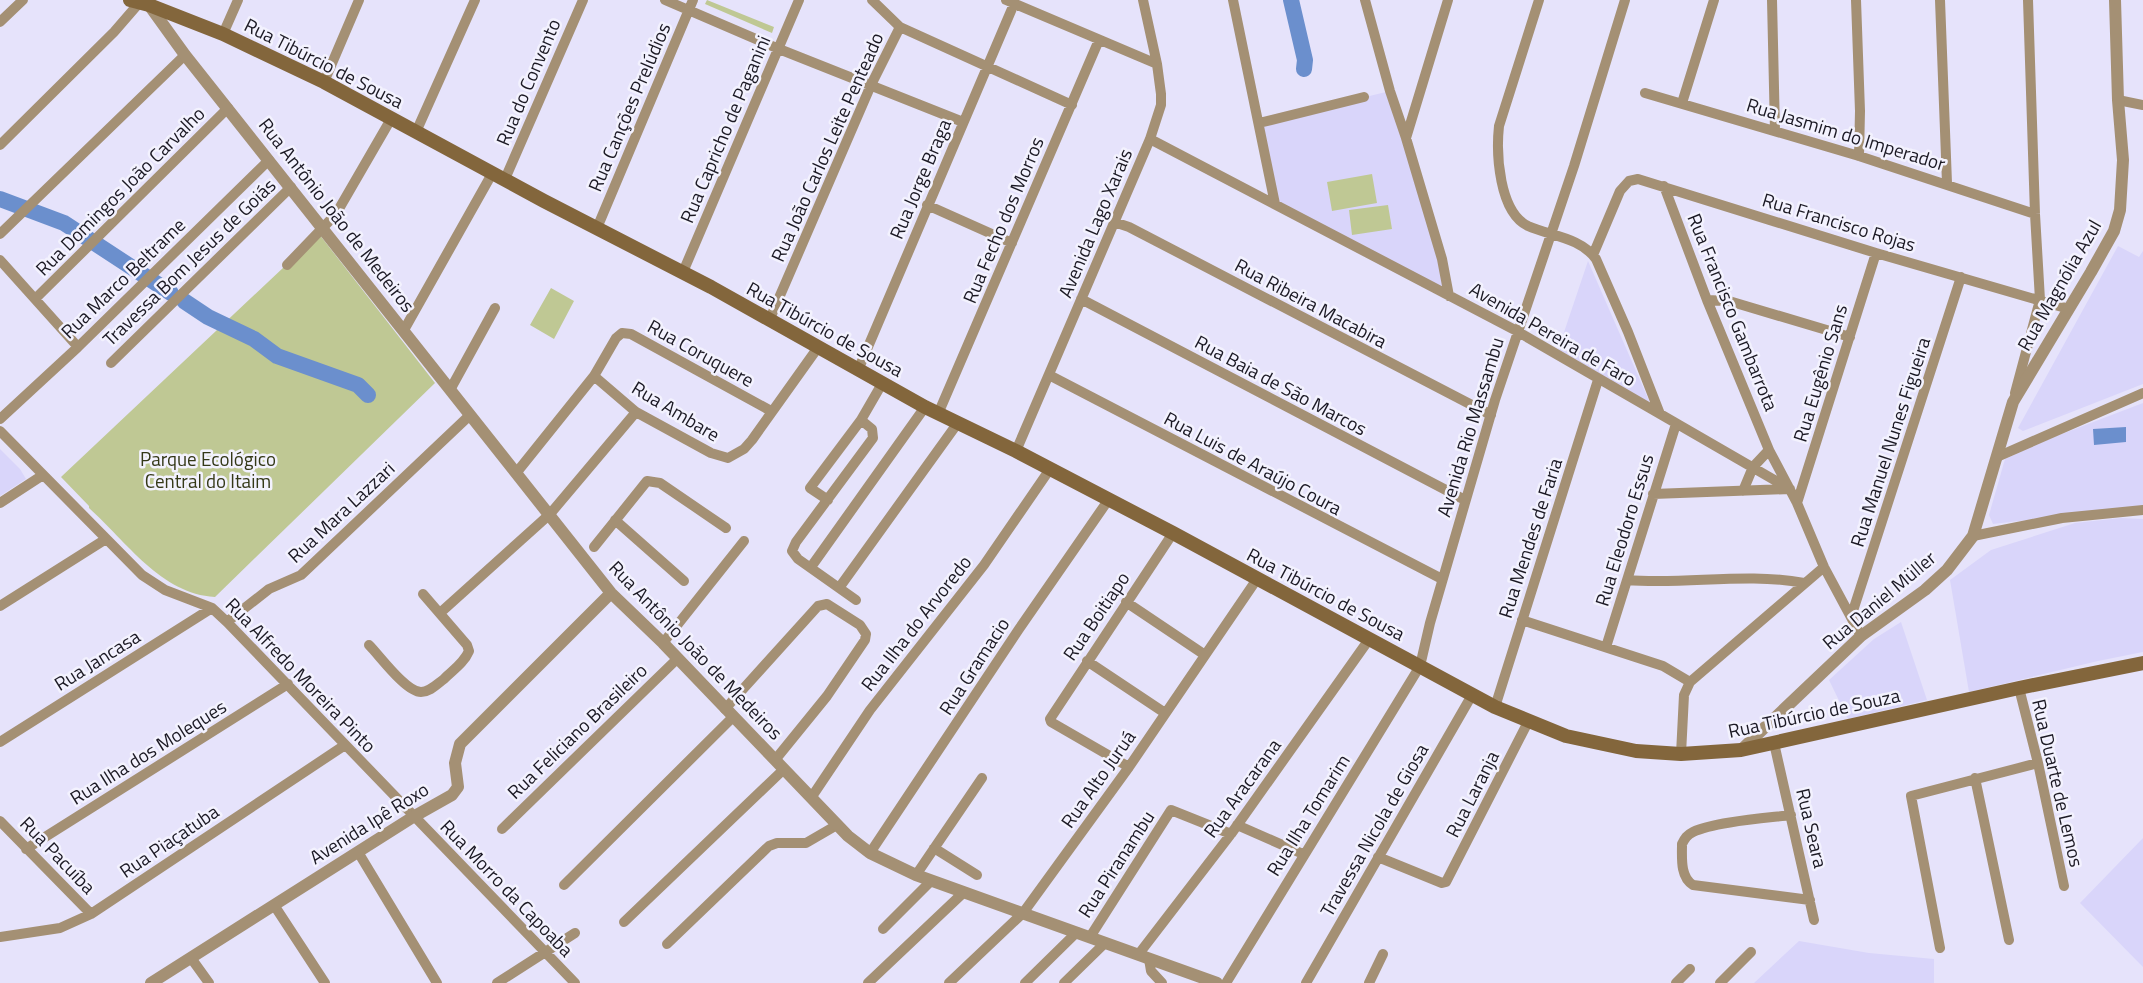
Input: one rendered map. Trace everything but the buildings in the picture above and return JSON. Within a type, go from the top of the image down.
[{"type":"main road","name":"Rua Tibúrcio de Sousa","points":[[140,3],[223,34],[324,82],[683,272],[957,424],[1016,451],[1173,533],[1495,707]]},
{"type":"main road","name":"Rua Tibúrcio de Souza","points":[[1495,707],[1566,736],[1604,746],[1681,754],[1741,750],[2143,663]]},
{"type":"street","points":[[0,22],[23,0]]},
{"type":"street","points":[[223,34],[238,0]]},
{"type":"street","points":[[324,82],[359,0]]},
{"type":"street","points":[[416,132],[475,0]]},
{"type":"street","name":"Rua do Convento","points":[[404,330],[499,175],[583,0]]},
{"type":"street","points":[[665,0],[691,5],[779,49],[963,122]]},
{"type":"street","name":"Rua Capricho de Paganini","points":[[683,272],[799,0]]},
{"type":"street","points":[[872,0],[900,27],[1072,105]]},
{"type":"street","name":"Avenida Lago Xarais","points":[[1016,451],[1150,139],[1161,105],[1157,64],[1143,0]]},
{"type":"street","points":[[1233,0],[1275,204]]},
{"type":"street","points":[[1365,0],[1442,259],[1450,296]]},
{"type":"street","points":[[1406,138],[1448,0]]},
{"type":"street","points":[[1539,0],[1499,127],[1496,148],[1502,184],[1516,216],[1530,226],[1568,239],[1593,255],[1628,332],[1660,414]]},
{"type":"street","name":"Avenida Rio Massambu","points":[[1420,666],[1442,579],[1491,415],[1552,233],[1625,0]]},
{"type":"street","points":[[1682,103],[1714,0]]},
{"type":"street","points":[[1772,0],[1775,131]]},
{"type":"street","points":[[1856,0],[1859,156]]},
{"type":"street","points":[[1940,0],[1947,183]]},
{"type":"street","points":[[2013,402],[2040,300],[2028,0]]},
{"type":"street","name":"Rua Magnólia Azul","points":[[1973,536],[2013,402],[2114,231],[2120,210],[2123,160],[2115,0]]},
{"type":"street","points":[[1010,2],[1157,64]]},
{"type":"street","name":"Rua Jorge Braga","points":[[859,368],[986,67],[1010,2]]},
{"type":"street","points":[[0,145],[140,3]]},
{"type":"street","name":"Rua Antônio João de Medeiros","points":[[140,3],[228,108],[550,514],[590,552],[611,593],[663,643],[837,825],[870,853],[916,875],[1217,983]]},
{"type":"street","name":"Rua Canções Prelúdios","points":[[597,228],[691,5]]},
{"type":"street","name":"Rua João Carlos Leite Penteado","points":[[769,321],[900,27]]},
{"type":"street","name":"Rua Fecho dos Morros","points":[[811,567],[932,410],[1012,243],[1099,40]]},
{"type":"street","points":[[0,234],[185,55]]},
{"type":"street","name":"Rua Jasmim do Imperador","points":[[1645,93],[1947,183],[2035,214]]},
{"type":"street","points":[[1259,123],[1364,97]]},
{"type":"street","points":[[2118,100],[2143,105]]},
{"type":"street","name":"Rua Domingos João Carvalho","points":[[36,298],[228,108]]},
{"type":"street","points":[[287,265],[337,214],[391,119]]},
{"type":"street","name":"Avenida Pereira de Faro","points":[[1150,139],[1518,332],[1790,489]]},
{"type":"street","name":"Rua Marco Beltrame","points":[[0,419],[269,160]]},
{"type":"street","name":"Rua Francisco Rojas","points":[[1593,255],[1620,191],[1629,181],[1645,180],[1876,253],[2069,309]]},
{"type":"street","name":"Rua Francisco Gambarrota","points":[[1664,186],[1707,300],[1769,450],[1790,489]]},
{"type":"street","name":"Travessa Bom Jesus de Goiás","points":[[111,363],[291,187]]},
{"type":"street","points":[[927,205],[1012,243]]},
{"type":"street","name":"Rua Ribeira Macabira","points":[[1114,222],[1129,227],[1491,415]]},
{"type":"street","name":"Rua Eugênio Sans","points":[[1797,503],[1876,253]]},
{"type":"street","points":[[0,260],[78,346]]},
{"type":"street","name":"Rua Manuel Nunes Figueira","points":[[1851,617],[1961,277]]},
{"type":"street","name":"Rua Baia de São Marcos","points":[[1081,299],[1465,500]]},
{"type":"street","points":[[1707,300],[1729,301],[1850,337]]},
{"type":"street","points":[[450,390],[495,308]]},
{"type":"street","name":"Rua Coruquere","points":[[517,472],[594,376],[616,338],[622,333],[631,334],[771,411]]},
{"type":"street","name":"Rua Ambare","points":[[594,376],[636,412],[711,453],[727,458],[744,449],[819,346]]},
{"type":"street","name":"Rua Luis de Araújo Coura","points":[[1049,375],[1442,579]]},
{"type":"street","name":"Rua Mendes de Faria","points":[[1495,707],[1598,380]]},
{"type":"street","points":[[828,500],[810,488],[861,419],[883,382]]},
{"type":"street","points":[[1997,457],[2143,393]]},
{"type":"street","points":[[440,613],[550,514],[636,412]]},
{"type":"street","name":"Rua Mara Lazzari","points":[[227,622],[269,589],[301,575],[470,415]]},
{"type":"street","points":[[856,600],[796,557],[793,548],[873,438],[872,429],[861,419]]},
{"type":"street","points":[[839,588],[957,424]]},
{"type":"street","name":"Rua Eleodoro Essus","points":[[1606,647],[1675,424]]},
{"type":"street","name":"Rua Alfredo Moreira Pinto","points":[[0,431],[142,575],[165,590],[212,608],[227,622],[413,817]]},
{"type":"street","points":[[1744,491],[1753,467],[1769,450]]},
{"type":"street","name":"Rua Ilha do Arvoredo","points":[[811,798],[877,701],[984,565],[1049,469]]},
{"type":"street","points":[[0,503],[43,475]]},
{"type":"street","points":[[590,552],[650,480],[660,483],[726,528]]},
{"type":"street","points":[[1653,494],[1790,489],[1824,567],[1861,636]]},
{"type":"street","name":"Rua Gramacio","points":[[870,853],[1108,499]]},
{"type":"street","points":[[1973,536],[2062,518],[2143,510]]},
{"type":"street","points":[[615,520],[684,581]]},
{"type":"street","name":"Rua Boitiapo","points":[[1129,767],[1050,720],[1173,533]]},
{"type":"street","name":"Rua Daniel Müller","points":[[1741,750],[1861,636],[1925,590],[1947,570],[1973,536]]},
{"type":"street","points":[[0,606],[106,538]]},
{"type":"street","points":[[663,643],[744,541]]},
{"type":"street","points":[[1681,754],[1684,695],[1690,682],[1824,567]]},
{"type":"street","points":[[1627,580],[1663,583],[1773,578],[1804,583]]},
{"type":"street","name":"Rua Alto Juruá","points":[[949,983],[1023,913],[1129,767],[1257,579]]},
{"type":"street","name":"Avenida Ipê Roxo","points":[[151,983],[456,791],[458,782],[455,763],[460,744],[611,593]]},
{"type":"street","points":[[369,645],[415,691],[431,690],[466,659],[469,651],[464,640],[423,594]]},
{"type":"street","points":[[1126,602],[1205,655]]},
{"type":"street","points":[[564,885],[729,713],[818,606],[827,604],[863,627],[865,640],[779,765],[624,922]]},
{"type":"street","name":"Rua Jancasa","points":[[0,742],[212,608]]},
{"type":"street","points":[[1522,620],[1663,666],[1690,682]]},
{"type":"street","name":"Rua Aracarana","points":[[1144,957],[1370,638]]},
{"type":"street","name":"Rua Feliciano Brasileiro","points":[[502,829],[677,659]]},
{"type":"street","points":[[1087,661],[1165,713]]},
{"type":"street","name":"Rua Ilha Tomarim","points":[[1226,983],[1420,666]]},
{"type":"street","name":"Rua Ilha dos Moleques","points":[[26,849],[289,684]]},
{"type":"street","name":"Rua Duarte de Lemos","points":[[2019,688],[2064,886]]},
{"type":"street","name":"Travessa Nicola de Giosa","points":[[1306,983],[1472,695]]},
{"type":"street","name":"Rua Laranja","points":[[1378,856],[1446,882],[1528,722]]},
{"type":"street","name":"Rua Seara","points":[[1774,743],[1814,920]]},
{"type":"street","name":"Rua Piaçatuba","points":[[0,937],[60,928],[91,914],[345,745]]},
{"type":"street","points":[[1940,948],[1911,797],[1914,794],[2038,763]]},
{"type":"street","points":[[916,875],[982,778]]},
{"type":"street","points":[[1975,778],[2009,940]]},
{"type":"street","name":"Rua Piranambu","points":[[1025,983],[1083,935],[1171,810],[1234,830]]},
{"type":"street","points":[[1791,815],[1730,823],[1693,832],[1682,844],[1684,874],[1689,883],[1699,886],[1810,900]]},
{"type":"street","name":"Rua Morro da Capoaba","points":[[413,817],[575,983]]},
{"type":"street","name":"Rua Pacuíba","points":[[0,821],[91,914]]},
{"type":"street","points":[[667,944],[769,846],[777,843],[806,843],[837,825]]},
{"type":"street","points":[[1234,830],[1303,854]]},
{"type":"street","points":[[934,848],[977,875]]},
{"type":"street","points":[[358,852],[438,983]]},
{"type":"street","points":[[883,929],[931,881]]},
{"type":"street","points":[[868,983],[964,892]]},
{"type":"street","points":[[274,905],[325,983]]},
{"type":"street","points":[[498,983],[575,933]]},
{"type":"street","points":[[1063,983],[1105,943]]},
{"type":"street","points":[[1720,983],[1751,952]]},
{"type":"street","points":[[1369,983],[1383,954]]},
{"type":"street","points":[[1144,957],[1157,981]]},
{"type":"street","points":[[191,958],[209,983]]},
{"type":"street","points":[[1676,983],[1690,969]]},
{"type":"shaded area","points":[[1390,91],[1449,291],[1275,204],[1259,123]]},
{"type":"shaded area","points":[[2118,246],[2139,257],[2143,251],[2143,384],[2023,431],[2018,428]]},
{"type":"shaded area","points":[[1588,261],[1650,403],[1558,350]]},
{"type":"shaded area","points":[[2143,403],[2143,507],[1993,524],[1989,515],[2005,459]]},
{"type":"shaded area","points":[[0,449],[26,479],[0,496]]},
{"type":"shaded area","points":[[2121,518],[2143,519],[2143,652],[1969,692],[1950,580],[1991,550],[2075,523]]},
{"type":"shaded area","points":[[1901,622],[1927,700],[1848,719],[1829,680],[1874,639]]},
{"type":"shaded area","points":[[2143,838],[2143,967],[2080,903]]},
{"type":"shaded area","points":[[1799,941],[1869,953],[1934,959],[1934,983],[1754,983]]},
{"type":"green space","points":[[707,0],[774,27],[772,33],[705,4]]},
{"type":"green space","points":[[1372,174],[1377,203],[1332,211],[1327,182]]},
{"type":"green space","points":[[1388,205],[1392,229],[1352,235],[1349,210]]},
{"type":"green space","name":"Parque Ecológico Central do Itaim","points":[[319,234],[435,383],[215,597],[196,594],[161,576],[146,564],[61,477]]},
{"type":"green space","points":[[551,288],[574,301],[554,339],[530,325]]},
{"type":"water","points":[[2126,427],[2126,442],[2094,445],[2093,429]]},
{"type":"waterway","points":[[1291,0],[1305,60],[1304,69]]},
{"type":"waterway","points":[[0,199],[64,223],[171,293]]},
{"type":"waterway","points":[[184,301],[208,317],[254,339],[277,356],[358,385],[368,395]]}]
